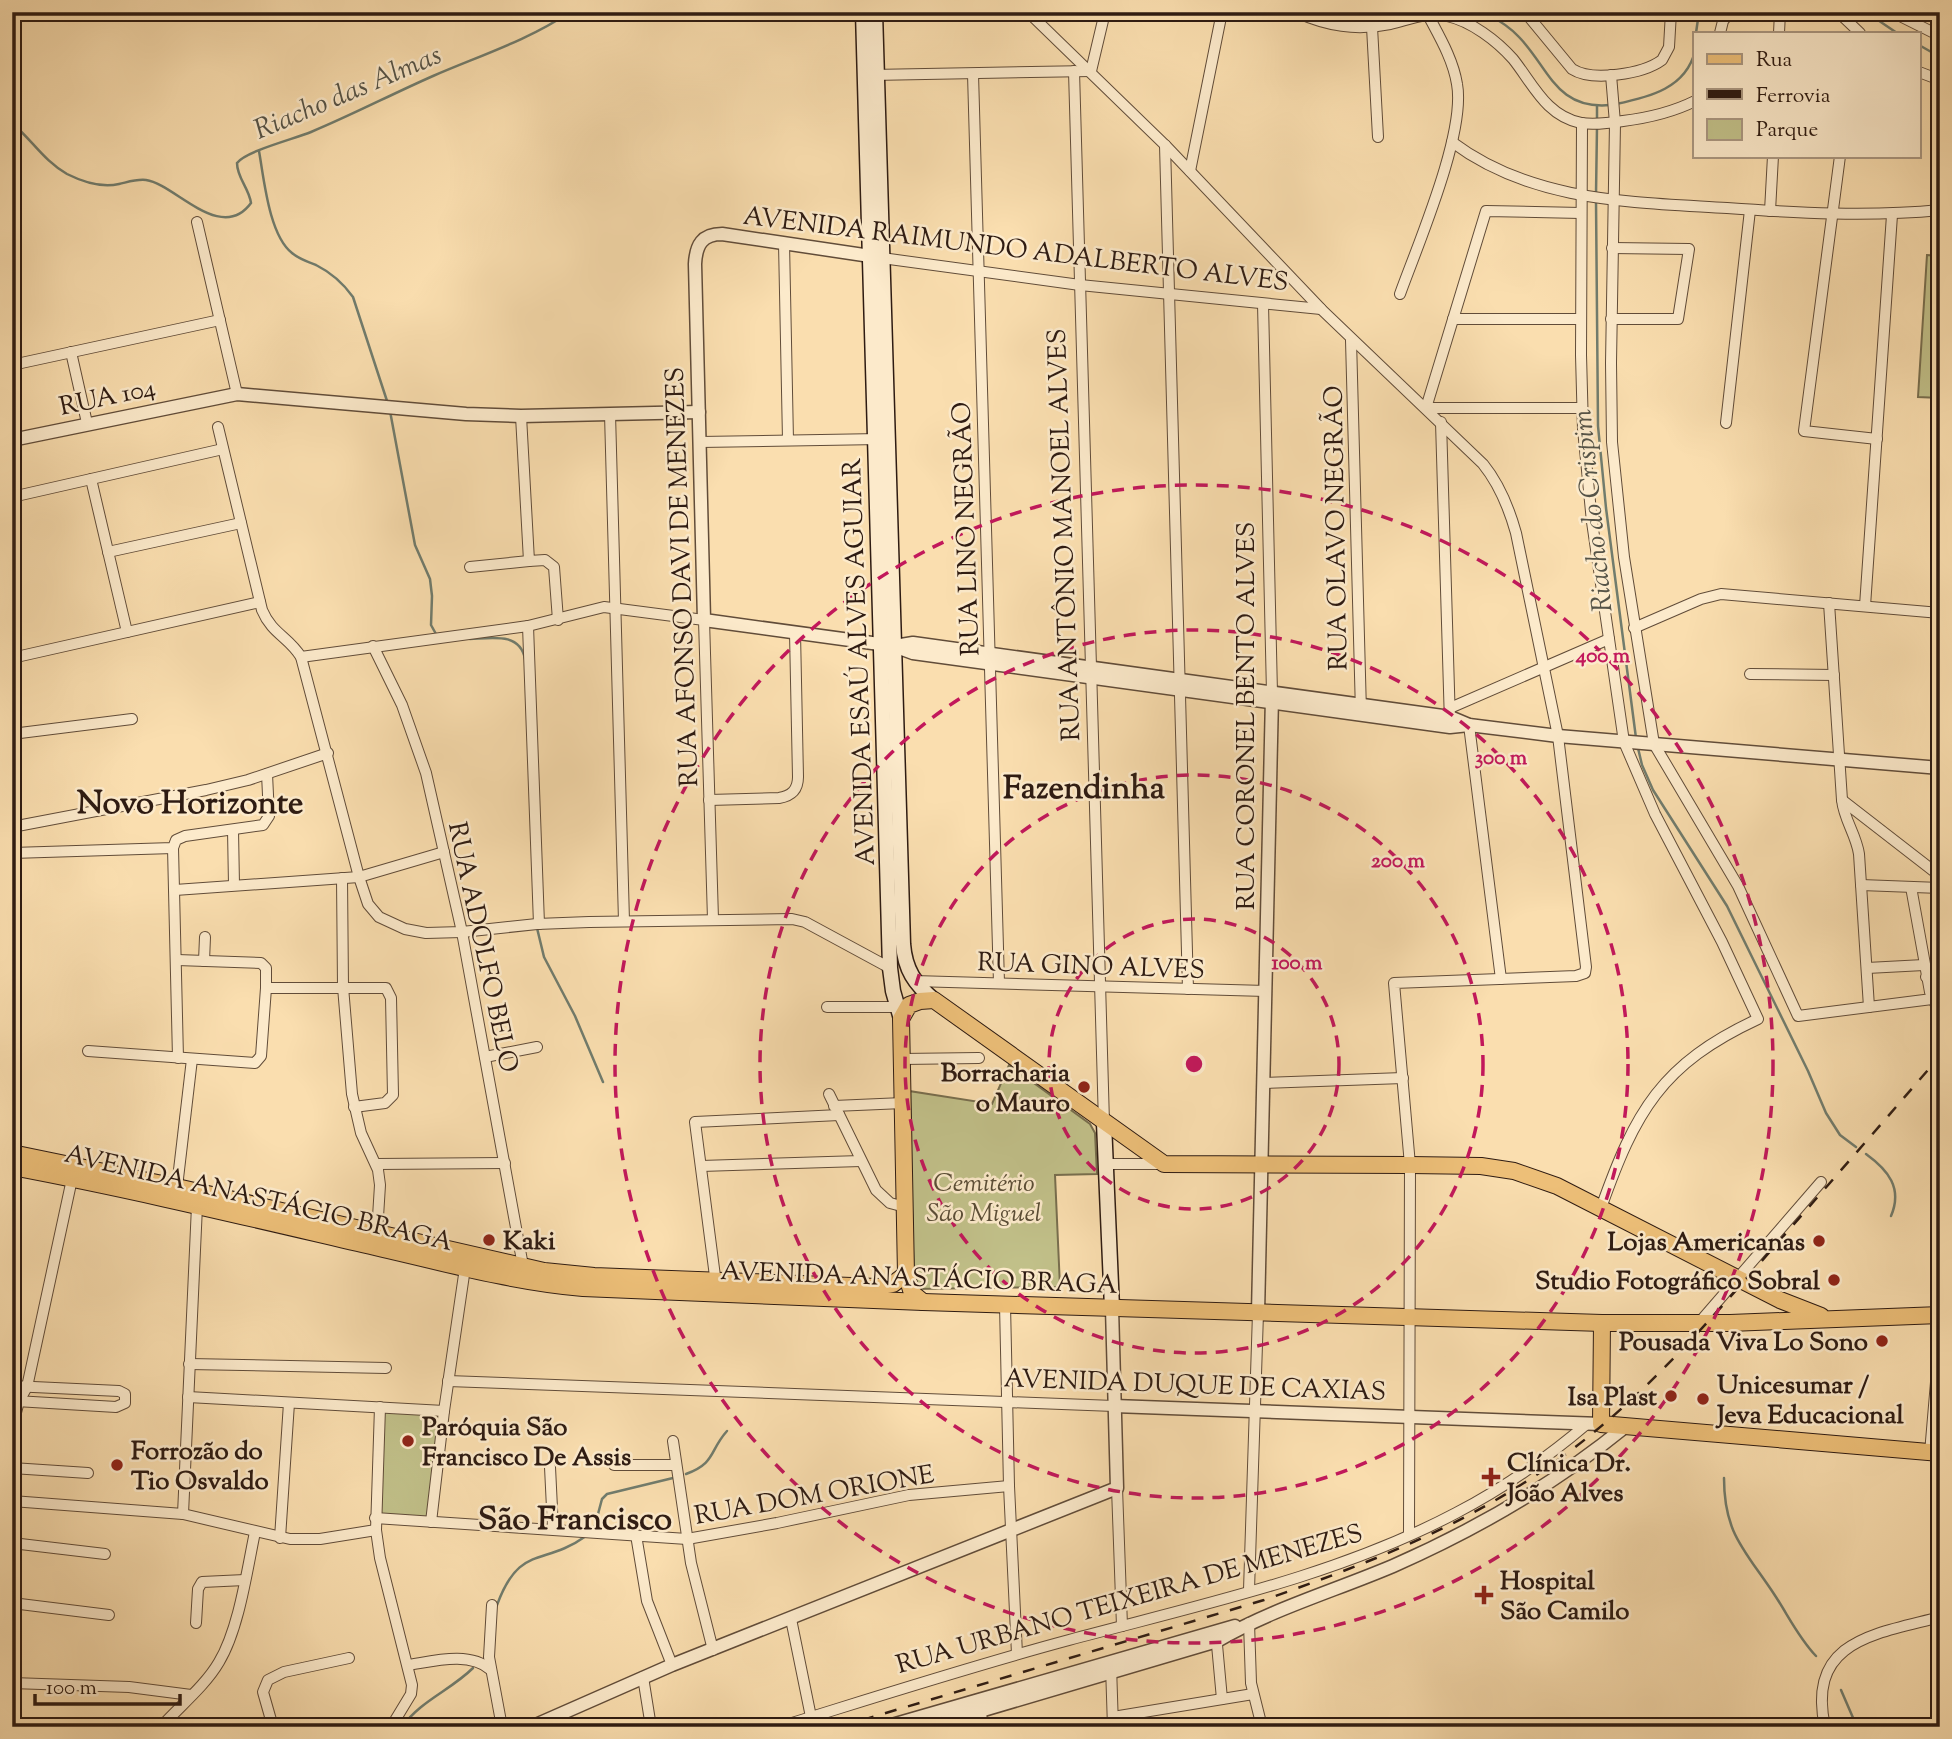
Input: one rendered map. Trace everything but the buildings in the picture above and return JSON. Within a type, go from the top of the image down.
[{"type":"main road","name":"AVENIDA ESAÚ ALVES AGUIAR","points":[[863,12],[871,75]]},
{"type":"main road","name":"AVENIDA ESAÚ ALVES AGUIAR","points":[[875,12],[871,75],[892,806],[890,968],[899,1013],[902,1059],[906,1274]]},
{"type":"main road","name":"AVENIDA ESAÚ ALVES AGUIAR","points":[[892,806],[907,968],[914,981],[934,1000]]},
{"type":"main road","points":[[890,968],[914,981]]},
{"type":"main road","points":[[899,1013],[914,1002],[934,1000],[1164,1164]]},
{"type":"main road","name":"RUA ANTÔNIO MANOEL ALVES","points":[[1104,1123],[1111,1308]]},
{"type":"main road","name":"AVENIDA ANASTÁCIO BRAGA","points":[[12,1153],[611,1283]]},
{"type":"main road","name":"AVENIDA ANASTÁCIO BRAGA","points":[[1164,1164],[1481,1166],[1514,1171],[1557,1186],[1799,1308],[1837,1320]]},
{"type":"main road","name":"AVENIDA ANASTÁCIO BRAGA","points":[[12,1167],[197,1206],[465,1268],[559,1286],[611,1283],[923,1302],[1602,1323],[1698,1324],[1940,1315]]},
{"type":"main road","name":"AVENIDA ANASTÁCIO BRAGA","points":[[717,1288],[877,1287],[893,1284],[906,1274]]},
{"type":"main road","points":[[906,1274],[912,1293],[923,1302]]},
{"type":"main road","points":[[1594,1424],[1602,1323]]},
{"type":"main road","name":"AVENIDA DUQUE DE CAXIAS","points":[[1594,1424],[1935,1453]]},
{"type":"street","points":[[1028,12],[1165,145],[1351,340],[1483,464],[1493,476],[1507,503],[1516,533],[1559,736],[1586,964],[1585,972],[1576,976],[1394,983],[1410,1165],[1409,1535]]},
{"type":"street","points":[[1091,71],[1105,12]]},
{"type":"street","points":[[1190,171],[1222,12]]},
{"type":"street","points":[[1296,12],[1335,26],[1372,27],[1428,15],[1453,18],[1485,35],[1512,58],[1531,86],[1551,108],[1570,120],[1615,123],[1693,102]]},
{"type":"street","points":[[1525,12],[1572,69],[1584,75],[1611,75],[1648,67],[1662,60],[1669,47],[1671,12]]},
{"type":"street","points":[[1720,32],[1723,21],[1730,12]]},
{"type":"street","points":[[1779,32],[1780,12]]},
{"type":"street","points":[[1838,12],[1858,32]]},
{"type":"street","points":[[1892,12],[1940,36]]},
{"type":"street","points":[[1401,294],[1452,142],[1458,106],[1457,84],[1449,58],[1428,15]]},
{"type":"street","points":[[1372,27],[1378,137]]},
{"type":"street","name":"RUA ANTÔNIO MANOEL ALVES","points":[[1074,71],[1104,1123]]},
{"type":"street","points":[[871,75],[1091,71]]},
{"type":"street","points":[[1920,72],[1940,80]]},
{"type":"street","name":"RUA LINO NEGRÃO","points":[[973,74],[999,983]]},
{"type":"street","points":[[1611,75],[1615,123],[1611,319],[1612,442],[1623,557],[1654,744],[1738,886],[1798,1016],[1932,999]]},
{"type":"street","points":[[1593,123],[1581,196],[1582,408],[1588,494],[1625,742],[1655,814],[1722,942],[1758,1019],[1703,1048],[1660,1088],[1625,1142],[1601,1208]]},
{"type":"street","points":[[1452,142],[1502,172],[1581,196],[1614,201],[1831,214],[1892,215],[1940,210]]},
{"type":"street","points":[[1165,145],[1188,989]]},
{"type":"street","points":[[1770,211],[1773,158]]},
{"type":"street","points":[[1840,158],[1804,431],[1877,439]]},
{"type":"street","points":[[1726,423],[1750,210]]},
{"type":"street","points":[[1426,408],[1486,211],[1581,213]]},
{"type":"street","points":[[1865,606],[1892,215]]},
{"type":"street","points":[[197,222],[237,394]]},
{"type":"street","name":"AVENIDA RAIMUNDO ADALBERTO ALVES","points":[[706,237],[722,234],[1080,285],[1321,309]]},
{"type":"street","name":"RUA AFONSO DAVI DE MENEZES","points":[[706,237],[699,244],[696,257],[713,919]]},
{"type":"street","points":[[784,243],[788,440]]},
{"type":"street","points":[[1611,319],[1678,319],[1689,249],[1612,248]]},
{"type":"street","name":"RUA CORONEL BENTO ALVES","points":[[1249,1590],[1263,1164],[1272,698],[1263,304]]},
{"type":"street","points":[[1453,319],[1581,319]]},
{"type":"street","points":[[12,365],[220,320]]},
{"type":"street","name":"RUA OLAVO NEGRÃO","points":[[1351,340],[1361,710]]},
{"type":"street","points":[[71,352],[87,423]]},
{"type":"street","name":"RUA 104","points":[[12,440],[237,394],[390,408],[521,416],[699,412]]},
{"type":"street","points":[[1426,408],[1582,408]]},
{"type":"street","points":[[610,414],[624,921]]},
{"type":"street","points":[[521,416],[529,561]]},
{"type":"street","points":[[1441,422],[1450,718]]},
{"type":"street","points":[[218,427],[260,602],[270,626],[290,643],[301,657],[359,877],[368,904],[387,922],[426,933],[539,924],[776,918],[805,922],[890,968]]},
{"type":"street","points":[[700,442],[882,439]]},
{"type":"street","points":[[12,498],[223,449]]},
{"type":"street","points":[[91,479],[127,632]]},
{"type":"street","points":[[108,552],[241,523]]},
{"type":"street","points":[[470,567],[545,560],[554,567],[558,620]]},
{"type":"street","points":[[1634,628],[1701,599],[1721,594],[1940,613]]},
{"type":"street","points":[[12,657],[260,602]]},
{"type":"street","points":[[1829,603],[1842,800],[1844,816],[1858,845],[1869,1007]]},
{"type":"street","points":[[301,657],[527,626],[558,620],[590,608],[617,607],[888,645],[913,653],[990,659],[1361,710],[1450,718],[1469,725],[1559,736],[1940,768]]},
{"type":"street","points":[[527,626],[539,924]]},
{"type":"street","points":[[709,800],[779,799],[789,796],[795,790],[798,777],[794,633]]},
{"type":"street","points":[[1450,718],[1544,667],[1609,639]]},
{"type":"street","name":"RUA ADOLFO BELO","points":[[373,646],[395,689],[426,773],[462,932],[523,1266]]},
{"type":"street","points":[[1750,674],[1834,675]]},
{"type":"street","points":[[12,734],[132,719]]},
{"type":"street","points":[[1469,725],[1501,979]]},
{"type":"street","points":[[12,827],[174,798],[267,774],[328,753]]},
{"type":"street","points":[[178,1058],[173,848],[181,836],[263,825],[268,820],[267,774]]},
{"type":"street","points":[[1842,800],[1940,876]]},
{"type":"street","points":[[233,830],[234,886]]},
{"type":"street","points":[[12,853],[173,848]]},
{"type":"street","points":[[175,890],[359,877],[444,852]]},
{"type":"street","points":[[342,878],[343,987],[354,1107],[361,1133],[377,1164],[380,1185],[377,1233]]},
{"type":"street","points":[[1861,885],[1940,888]]},
{"type":"street","points":[[1911,887],[1924,965],[1932,999],[1940,1014]]},
{"type":"street","points":[[204,961],[205,937]]},
{"type":"street","points":[[88,1051],[251,1063],[258,1061],[261,1056],[266,968],[261,963],[177,960]]},
{"type":"street","points":[[1867,968],[1924,965]]},
{"type":"street","points":[[1927,977],[1940,975]]},
{"type":"street","name":"RUA GINO ALVES","points":[[914,981],[1266,991]]},
{"type":"street","points":[[266,988],[379,987],[389,991],[393,1095],[385,1103],[354,1107]]},
{"type":"street","points":[[827,1007],[899,1013]]},
{"type":"street","points":[[485,1057],[537,1047]]},
{"type":"street","points":[[902,1059],[979,1058]]},
{"type":"street","points":[[177,1187],[192,1059]]},
{"type":"street","points":[[1265,1083],[1403,1078]]},
{"type":"street","points":[[829,1094],[880,1196],[890,1203],[905,1207]]},
{"type":"street","points":[[717,1288],[695,1122],[903,1103]]},
{"type":"street","points":[[701,1166],[861,1161]]},
{"type":"street","points":[[377,1164],[505,1163]]},
{"type":"street","points":[[1106,1164],[1164,1164]]},
{"type":"street","points":[[12,1428],[15,1401],[27,1387],[72,1179]]},
{"type":"street","points":[[1698,1324],[1741,1280],[1821,1182]]},
{"type":"street","points":[[183,1514],[197,1206]]},
{"type":"street","points":[[431,1522],[465,1268]]},
{"type":"street","points":[[1005,1304],[1009,1486],[1017,1654]]},
{"type":"street","name":"RUA ANTÔNIO MANOEL ALVES","points":[[1111,1308],[1122,1626]]},
{"type":"street","points":[[1935,1453],[1940,1335]]},
{"type":"street","points":[[189,1364],[386,1368]]},
{"type":"street","name":"AVENIDA DUQUE DE CAXIAS","points":[[448,1381],[1594,1424]]},
{"type":"street","points":[[12,1386],[119,1391],[125,1394],[126,1398],[125,1403],[116,1407],[15,1401]]},
{"type":"street","points":[[188,1397],[444,1411]]},
{"type":"street","points":[[280,1538],[289,1403]]},
{"type":"street","points":[[380,1407],[376,1530],[380,1558],[412,1685],[411,1694],[391,1727]]},
{"type":"street","name":"RUA URBANO TEIXEIRA DE MENEZES","points":[[779,1727],[1017,1654],[1336,1563],[1409,1535],[1456,1513],[1507,1484],[1594,1424]]},
{"type":"street","name":"RUA URBANO TEIXEIRA DE MENEZES","points":[[885,1727],[980,1706],[1216,1636],[1382,1570],[1476,1527],[1541,1488],[1626,1426]]},
{"type":"street","points":[[673,1441],[697,1592],[713,1650]]},
{"type":"street","points":[[614,1465],[676,1465]]},
{"type":"street","points":[[550,1467],[554,1529]]},
{"type":"street","points":[[12,1468],[88,1473]]},
{"type":"street","name":"RUA DOM ORIONE","points":[[376,1518],[687,1539],[909,1495],[1009,1486]]},
{"type":"street","points":[[531,1727],[672,1665],[1117,1488]]},
{"type":"street","points":[[12,1501],[183,1514],[280,1538],[320,1539],[376,1530]]},
{"type":"street","points":[[161,1727],[219,1663],[225,1651],[255,1532]]},
{"type":"street","points":[[636,1535],[647,1601],[672,1665]]},
{"type":"street","points":[[12,1543],[105,1554]]},
{"type":"street","points":[[196,1623],[198,1589],[202,1582],[245,1580]]},
{"type":"street","points":[[12,1603],[108,1615]]},
{"type":"street","points":[[492,1605],[489,1645],[491,1670],[502,1727]]},
{"type":"street","points":[[1825,1727],[1821,1700],[1826,1672],[1844,1651],[1874,1635],[1940,1617]]},
{"type":"street","points":[[791,1619],[811,1717]]},
{"type":"street","points":[[1249,1623],[1253,1694],[1262,1727]]},
{"type":"street","points":[[1216,1636],[1222,1699]]},
{"type":"street","points":[[273,1727],[263,1692],[268,1680],[284,1672],[349,1658]]},
{"type":"street","points":[[409,1665],[467,1660],[479,1662],[491,1670]]},
{"type":"street","points":[[1111,1668],[1113,1722],[1253,1694]]},
{"type":"street","points":[[643,1677],[651,1727]]},
{"type":"street","points":[[12,1683],[129,1687],[191,1695]]},
{"type":"street","points":[[980,1706],[983,1727]]},
{"type":"street","name":"RUA URBANO TEIXEIRA DE MENEZES","points":[[926,1727],[980,1706]]},
{"type":"green space","points":[[1927,255],[1940,256],[1940,398],[1918,397]]},
{"type":"green space","name":"Cemitério São Miguel","points":[[1009,1065],[1090,1124],[1095,1133],[1097,1174],[1055,1175],[1060,1287],[914,1289],[909,1091],[992,1104]]},
{"type":"green space","points":[[380,1407],[444,1411],[431,1522],[376,1518]]},
{"type":"waterway","name":"Riacho das Almas","points":[[12,123],[52,163],[73,177],[106,185],[146,180],[212,215],[226,217],[239,214],[251,203],[238,168],[237,163],[242,159],[521,39],[570,12]]},
{"type":"waterway","name":"Riacho das Almas","points":[[1484,12],[1515,33],[1565,94],[1592,105],[1610,105]]},
{"type":"waterway","name":"Riacho das Almas","points":[[1696,32],[1699,12]]},
{"type":"waterway","name":"Riacho das Almas","points":[[1866,12],[1896,32]]},
{"type":"waterway","name":"Riacho das Almas","points":[[1920,46],[1940,57]]},
{"type":"waterway","name":"Riacho das Almas","points":[[1616,104],[1665,89],[1684,74],[1693,56]]},
{"type":"waterway","name":"Riacho do Crispim","points":[[1597,106],[1597,121]]},
{"type":"waterway","name":"Riacho do Crispim","points":[[1596,194],[1597,127]]},
{"type":"waterway","points":[[259,151],[269,206],[284,245],[301,259],[332,275],[353,297],[388,404]]},
{"type":"waterway","name":"Riacho do Crispim","points":[[1596,201],[1598,426],[1636,738]]},
{"type":"waterway","points":[[390,411],[415,545],[430,579],[431,625],[436,634]]},
{"type":"waterway","points":[[470,639],[504,638],[517,644],[525,659]]},
{"type":"waterway","name":"Riacho do Crispim","points":[[1638,748],[1653,790],[1727,906],[1826,1113],[1840,1135],[1856,1147]]},
{"type":"waterway","points":[[537,928],[544,957],[575,1016],[603,1082]]},
{"type":"waterway","name":"Riacho do Crispim","points":[[1866,1154],[1887,1173],[1894,1188],[1891,1216]]},
{"type":"waterway","points":[[686,1474],[707,1461],[727,1431]]},
{"type":"waterway","points":[[594,1529],[602,1499],[607,1494],[673,1478]]},
{"type":"waterway","name":"Riacho do Crispim","points":[[1724,1478],[1728,1514],[1738,1540],[1798,1634],[1816,1656]]},
{"type":"waterway","points":[[497,1605],[515,1572],[524,1564],[586,1536]]},
{"type":"waterway","points":[[402,1727],[418,1710],[473,1668]]},
{"type":"waterway","name":"Riacho do Crispim","points":[[1841,1690],[1857,1727]]},
{"type":"railway","points":[[839,1727],[1264,1600],[1403,1547],[1501,1497],[1567,1453],[1631,1400],[1661,1371],[1746,1279],[1940,1056]]},
{"type":"place","name":"Borracharia o Mauro","points":[[1084,1087]]},
{"type":"place","name":"Kaki","points":[[489,1240]]},
{"type":"place","name":"Lojas Americanas","points":[[1819,1241]]},
{"type":"place","name":"Studio Fotográfico Sobral","points":[[1834,1280]]},
{"type":"place","name":"Pousada Viva Lo Sono","points":[[1882,1341]]},
{"type":"place","name":"Isa Plast","points":[[1671,1396]]},
{"type":"place","name":"Unicesumar / Jeva Educacional","points":[[1703,1399]]},
{"type":"place","name":"Paróquia São Francisco De Assis","points":[[408,1441]]},
{"type":"place","name":"Forrozão do Tio Osvaldo","points":[[117,1465]]},
{"type":"place","name":"Clínica Dr. João Alves","points":[[1491,1477]]},
{"type":"place","name":"Hospital São Camilo","points":[[1484,1595]]},
{"type":"district","name":"Fazendinha","points":[[1084,786]]},
{"type":"district","name":"Novo Horizonte","points":[[190,801]]},
{"type":"district","name":"São Francisco","points":[[575,1517]]}]
